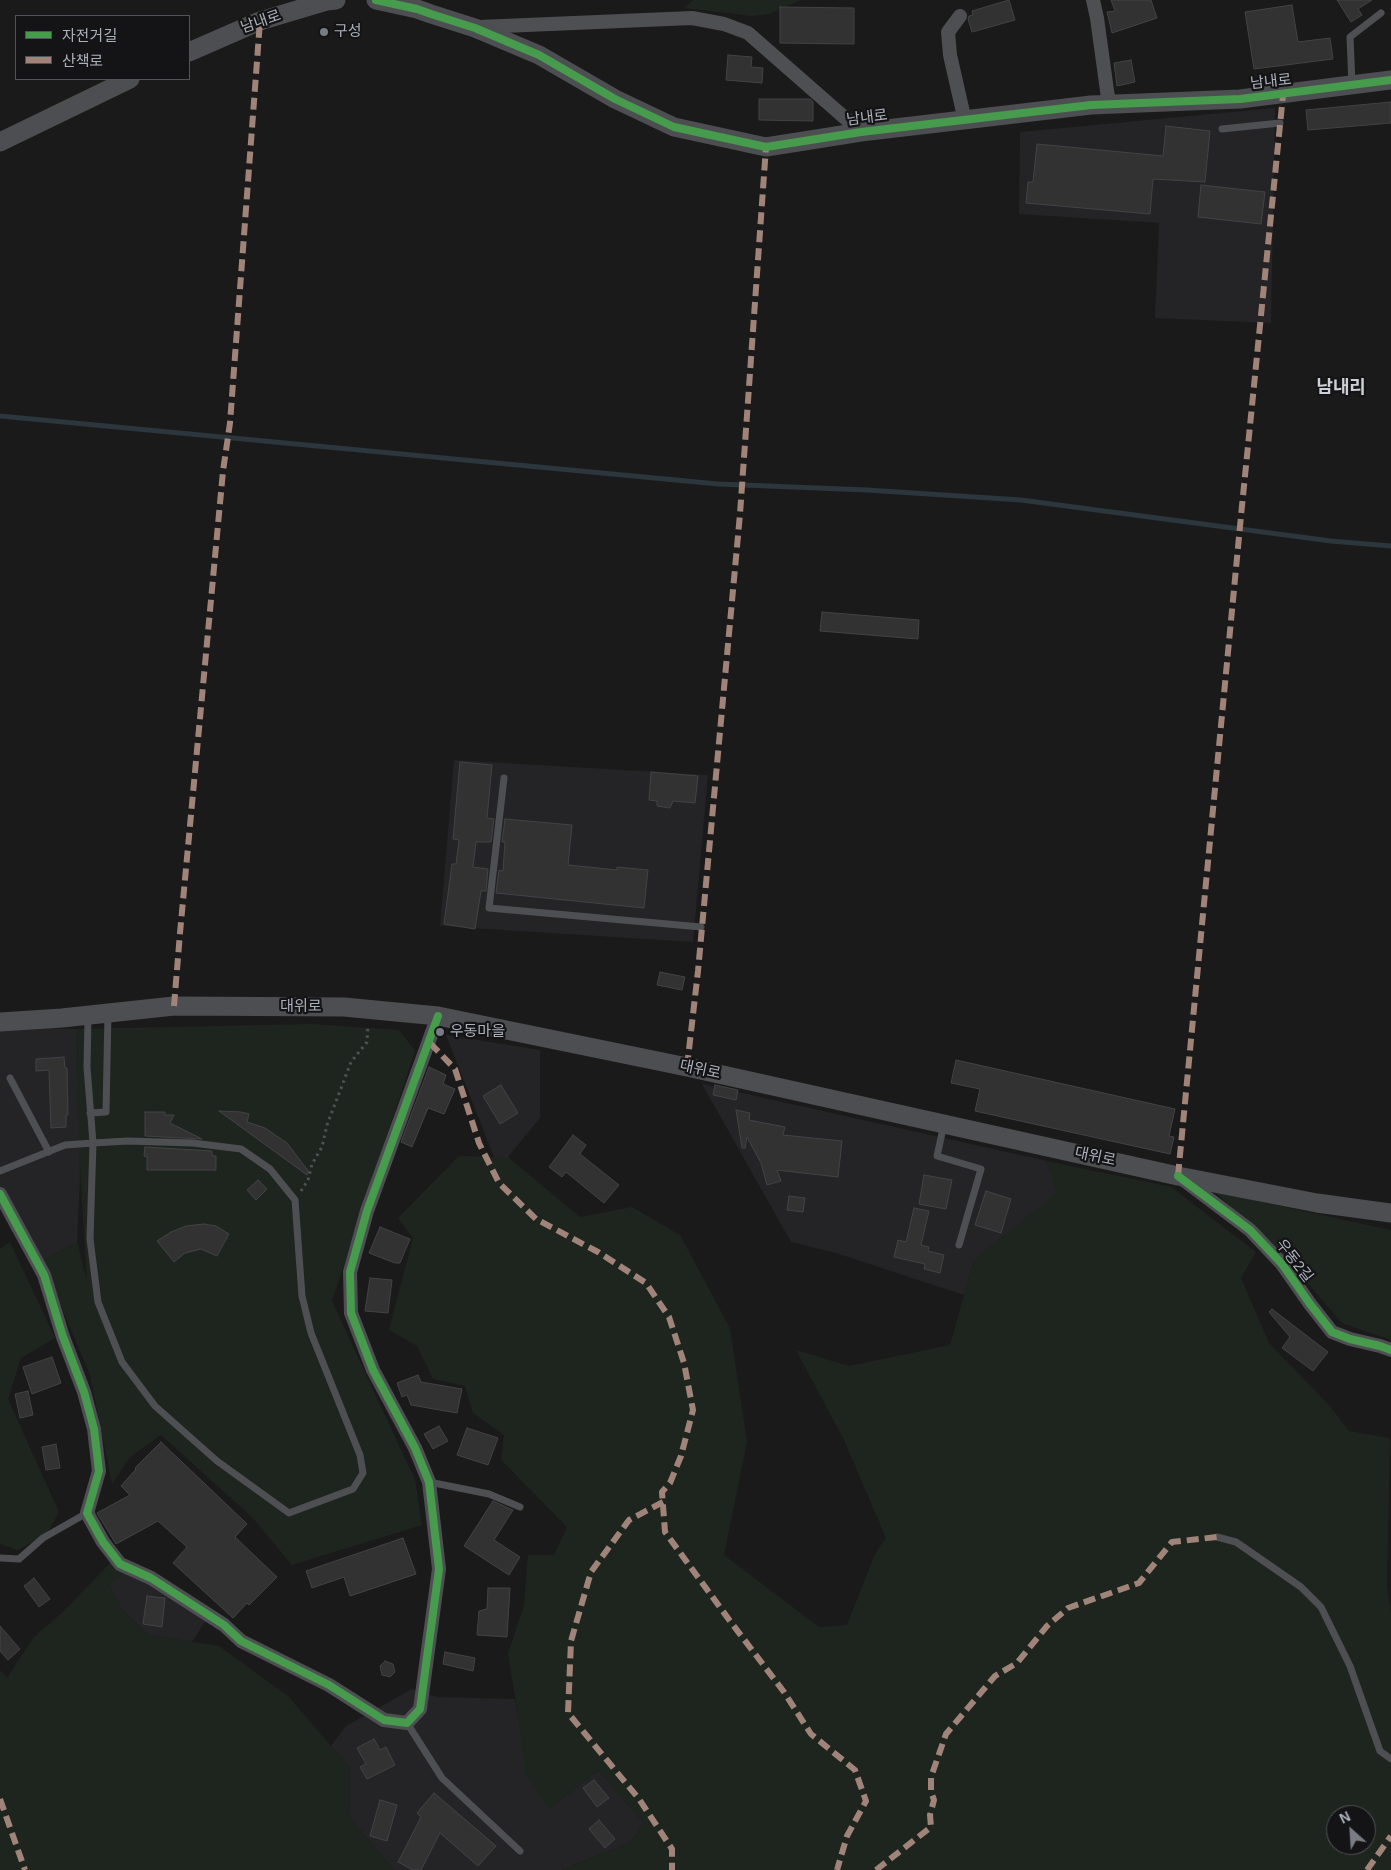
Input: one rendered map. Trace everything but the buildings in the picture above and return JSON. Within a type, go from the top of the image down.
[{"type":"main road","name":"남내로","points":[[190,52],[260,21],[336,0]]},
{"type":"main road","name":"남내로","points":[[376,0],[407,3],[539,54],[615,99],[674,127],[734,142],[766,147],[861,132],[1109,105],[1240,99],[1391,80]]},
{"type":"main road","points":[[0,142],[128,80]]},
{"type":"main road","name":"대위로","points":[[0,1022],[174,1006],[344,1007],[438,1016],[687,1067],[1178,1176],[1317,1203],[1391,1213]]},
{"type":"street","points":[[1093,0],[1109,105]]},
{"type":"street","points":[[960,16],[948,32],[950,55],[965,121]]},
{"type":"street","points":[[475,28],[692,18],[724,24],[748,33],[861,132]]},
{"type":"street","points":[[0,1194],[44,1275],[63,1337],[84,1392],[91,1420],[99,1471],[87,1513],[103,1542],[120,1564],[151,1578],[224,1625],[241,1641],[329,1685],[384,1720],[407,1723],[420,1709],[439,1570],[429,1482],[415,1448],[373,1370],[351,1314],[350,1272],[367,1211],[438,1016]]},
{"type":"street","name":"우동2길","points":[[1178,1176],[1250,1230],[1282,1264],[1332,1332],[1391,1350]]},
{"type":"lane","points":[[1352,85],[1350,37],[1381,13]]},
{"type":"lane","points":[[1222,130],[1280,123]]},
{"type":"lane","points":[[504,778],[489,908],[701,927]]},
{"type":"lane","points":[[90,1113],[106,1112],[108,1013]]},
{"type":"lane","points":[[0,1171],[65,1144],[93,1143],[128,1141],[193,1143],[241,1149],[270,1169],[295,1200],[302,1296],[311,1333],[357,1448],[363,1473],[353,1489],[289,1514],[217,1461],[155,1406],[122,1362],[98,1302],[90,1239],[93,1143],[87,1067],[88,1015]]},
{"type":"lane","points":[[10,1078],[49,1152]]},
{"type":"lane","points":[[944,1124],[937,1156],[981,1170],[959,1245]]},
{"type":"lane","points":[[429,1482],[489,1494],[520,1508]]},
{"type":"lane","points":[[0,1558],[19,1560],[43,1538],[87,1513]]},
{"type":"lane","points":[[1217,1537],[1236,1542],[1301,1587],[1321,1607],[1350,1666],[1380,1751],[1391,1759]]},
{"type":"lane","points":[[407,1723],[442,1778],[520,1851]]},
{"type":"path","points":[[295,1200],[308,1180],[312,1164],[322,1147],[327,1126],[351,1062],[367,1042],[370,1010]]},
{"type":"shaded area","points":[[693,0],[801,0],[769,14],[753,16],[684,8]]},
{"type":"shaded area","points":[[1275,108],[1271,323],[1155,318],[1159,223],[1019,214],[1020,132]]},
{"type":"shaded area","points":[[454,760],[708,775],[693,942],[440,926]]},
{"type":"shaded area","points":[[311,1024],[399,1030],[415,1051],[332,1301],[415,1480],[422,1525],[292,1565],[252,1517],[161,1435],[129,1458],[112,1484],[90,1375],[42,1261],[77,1242],[87,1281],[79,1152],[77,1029]]},
{"type":"shaded area","points":[[0,1027],[77,1029],[80,1178],[77,1242],[42,1261],[0,1188]]},
{"type":"shaded area","points":[[446,1035],[540,1050],[540,1118],[508,1157],[494,1157]]},
{"type":"shaded area","points":[[702,1084],[1047,1161],[1058,1193],[974,1260],[964,1295],[836,1253],[791,1242]]},
{"type":"shaded area","points":[[459,1156],[508,1157],[580,1217],[632,1207],[680,1235],[730,1328],[747,1442],[724,1555],[819,1627],[847,1625],[875,1554],[886,1538],[844,1440],[796,1350],[849,1366],[950,1345],[974,1260],[1057,1193],[1047,1161],[1171,1187],[1256,1252],[1241,1278],[1269,1343],[1330,1406],[1349,1431],[1390,1438],[1387,1586],[1391,1613],[1391,1870],[561,1870],[630,1843],[644,1823],[598,1770],[549,1809],[525,1775],[520,1727],[508,1654],[524,1605],[528,1555],[554,1555],[567,1527],[501,1460],[504,1435],[473,1413],[465,1386],[433,1379],[417,1346],[389,1330],[413,1238],[398,1218]]},
{"type":"shaded area","points":[[1215,1192],[1391,1230],[1391,1340],[1342,1323],[1311,1287]]},
{"type":"shaded area","points":[[10,1242],[55,1338],[21,1358],[8,1399],[59,1512],[47,1534],[18,1550],[0,1544],[0,1249]]},
{"type":"shaded area","points":[[112,1561],[124,1572],[109,1585],[122,1610],[149,1635],[219,1646],[288,1696],[350,1768],[349,1817],[394,1870],[0,1870],[0,1670],[7,1678],[34,1637],[64,1611]]},
{"type":"shaded area","points":[[124,1572],[154,1586],[206,1620],[192,1642],[149,1635],[122,1610],[109,1585]]},
{"type":"shaded area","points":[[412,1689],[437,1697],[515,1699],[520,1727],[549,1809],[598,1770],[644,1823],[630,1843],[561,1870],[394,1870],[349,1817],[350,1768],[331,1746],[346,1726]]},
{"type":"waterway","points":[[0,416],[718,484],[867,490],[1021,500],[1331,541],[1391,546]]},
{"type":"marked path","points":[[174,1006],[223,471],[230,423],[260,21]]},
{"type":"marked path","points":[[1178,1176],[1283,95]]},
{"type":"marked path","points":[[687,1067],[698,971],[740,514],[766,147]]},
{"type":"marked path","points":[[430,1043],[455,1069],[479,1143],[499,1183],[536,1219],[598,1252],[646,1283],[669,1317],[684,1363],[693,1410],[681,1456],[670,1483],[662,1492],[665,1532],[784,1692],[811,1734],[855,1770],[866,1801],[847,1836],[837,1870]]},
{"type":"marked path","points":[[663,1502],[629,1520],[591,1572],[571,1641],[568,1713],[639,1799],[672,1849],[672,1870]]},
{"type":"marked path","points":[[876,1870],[931,1827],[930,1815],[934,1800],[931,1792],[931,1777],[946,1734],[995,1676],[1017,1663],[1047,1626],[1068,1608],[1139,1583],[1172,1542],[1217,1537]]},
{"type":"marked path","points":[[0,1799],[25,1870]]},
{"type":"marked path","points":[[1367,1870],[1391,1836]]},
{"type":"cycle path","points":[[376,0],[417,9],[475,28],[539,55],[615,99],[674,127],[766,147],[861,132],[1091,105],[1240,99],[1391,80]]},
{"type":"cycle path","points":[[0,1194],[44,1275],[63,1337],[84,1392],[94,1429],[99,1471],[87,1513],[103,1542],[120,1564],[151,1578],[224,1625],[241,1641],[329,1685],[384,1720],[407,1723],[420,1709],[439,1569],[429,1482],[415,1448],[373,1370],[351,1313],[350,1272],[367,1211],[438,1016]]},
{"type":"cycle path","points":[[1178,1176],[1250,1230],[1282,1264],[1332,1332],[1391,1350]]},
{"type":"place","name":"구성","points":[[324,32]]},
{"type":"place","name":"우동마을","points":[[440,1032]]},
{"type":"district","name":"남내리","points":[[1341,388]]}]
